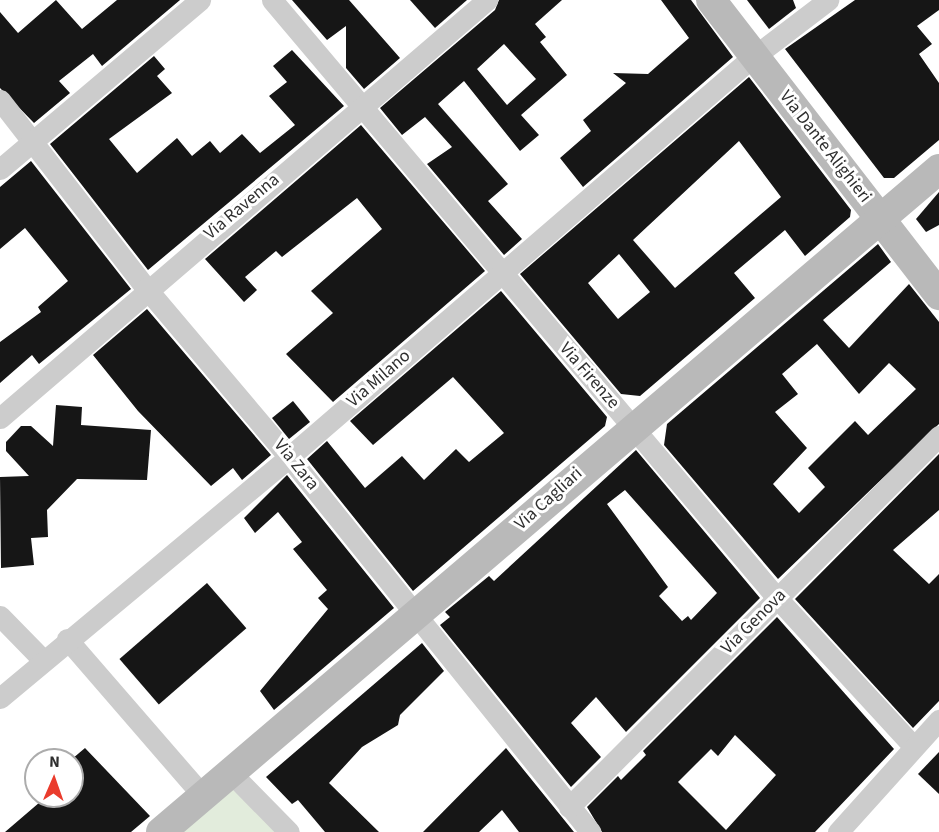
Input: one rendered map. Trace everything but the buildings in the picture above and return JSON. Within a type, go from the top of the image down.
[{"type":"street","points":[[0,169],[200,0]]},
{"type":"street","name":"Via Firenze","points":[[272,0],[500,273],[632,425],[777,598],[913,746]]},
{"type":"street","name":"Via Ravenna","points":[[0,418],[146,288],[487,0]]},
{"type":"street","name":"Via Dante Alighieri","points":[[711,0],[939,295]]},
{"type":"street","name":"Via Milano","points":[[0,698],[67,639],[290,457],[500,273],[754,56],[828,0]]},
{"type":"street","name":"Via Zara","points":[[0,100],[35,140],[146,288],[290,457],[590,832]]},
{"type":"street","name":"Via Cagliari","points":[[161,832],[417,616],[632,425],[939,169]]},
{"type":"street","name":"Via Genova","points":[[569,807],[939,436]]},
{"type":"street","points":[[0,615],[43,660]]},
{"type":"street","points":[[67,639],[204,797]]},
{"type":"street","points":[[838,832],[913,746],[939,720]]},
{"type":"street","points":[[232,774],[288,832]]},
{"type":"green space","points":[[230,781],[278,832],[168,832]]}]
